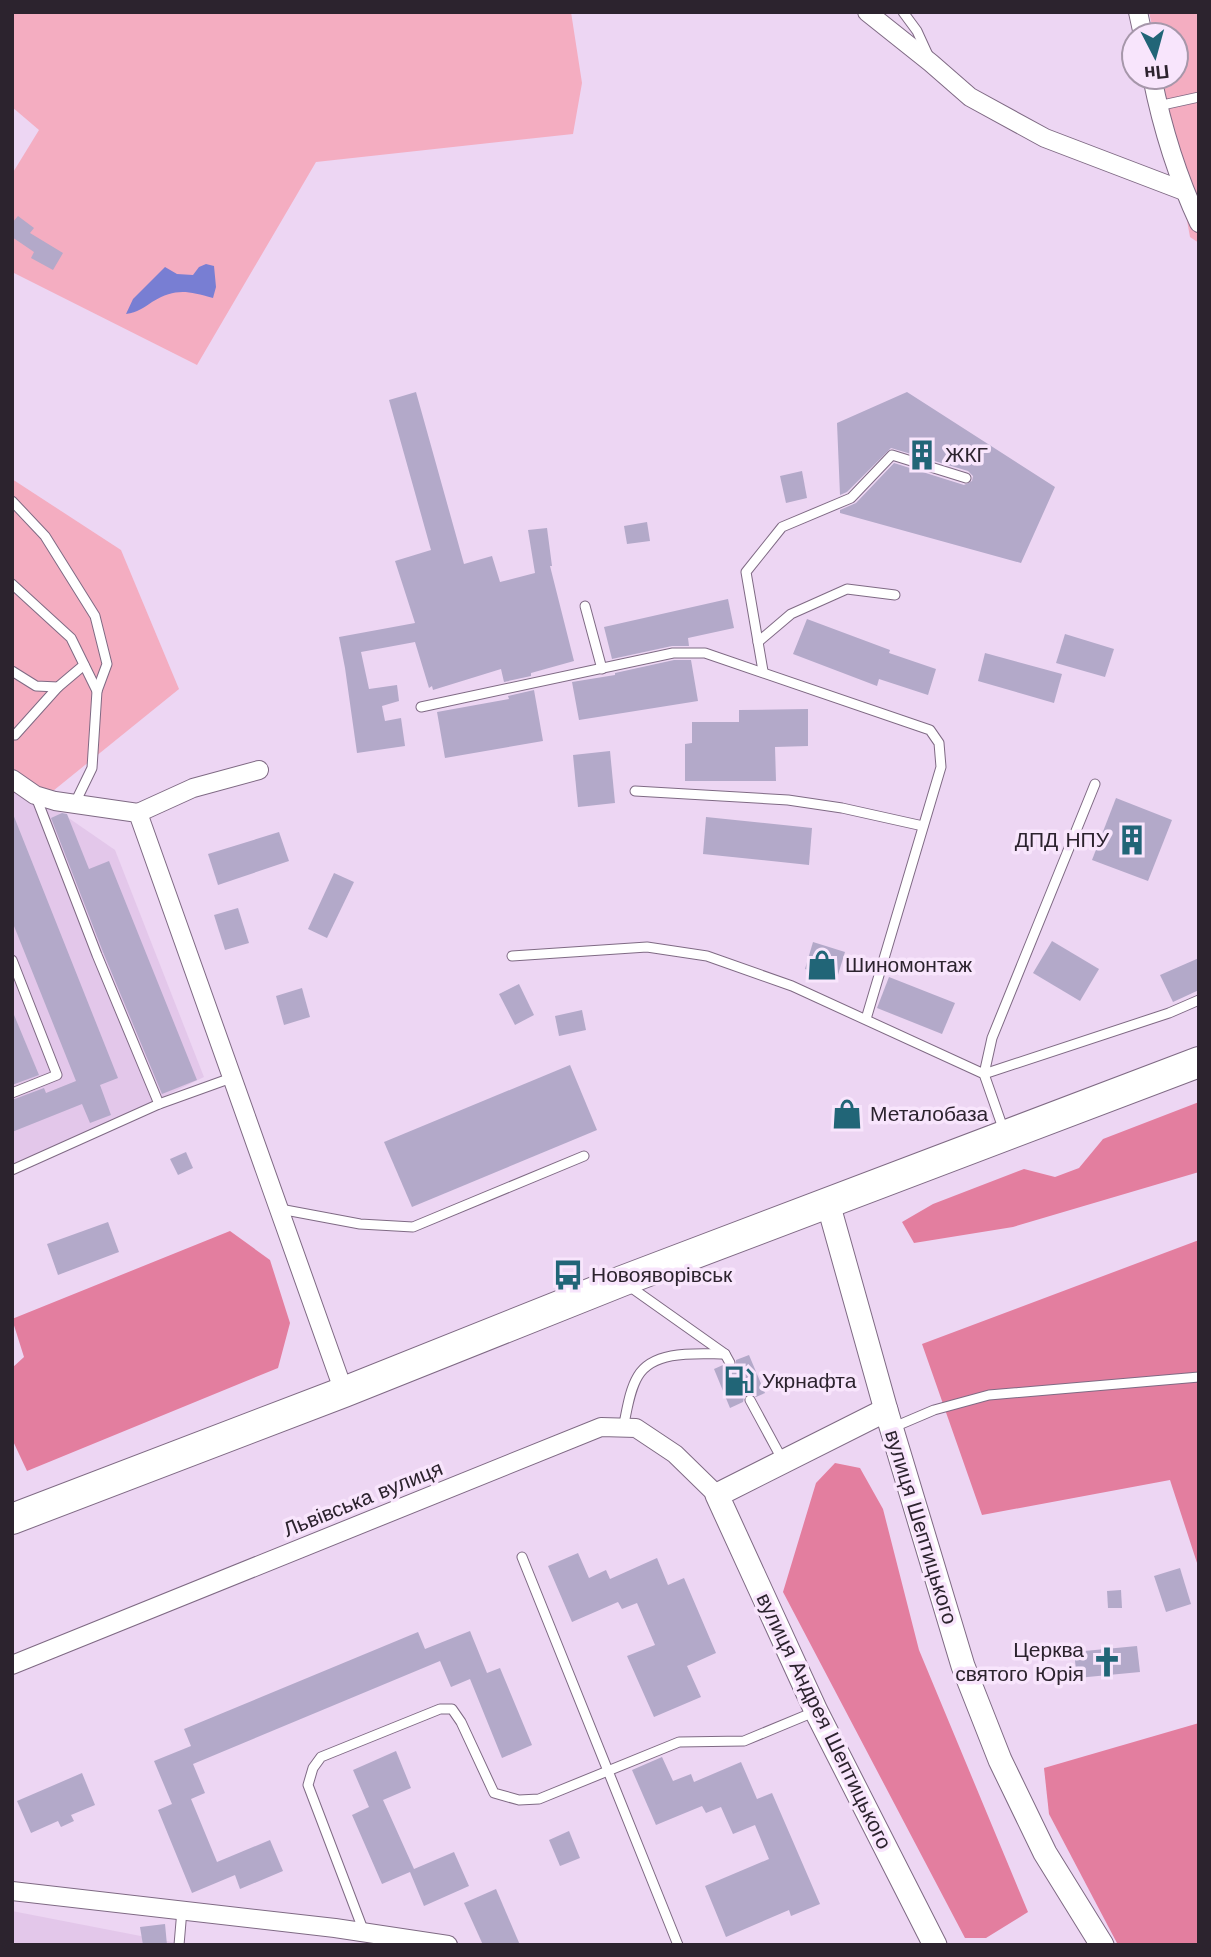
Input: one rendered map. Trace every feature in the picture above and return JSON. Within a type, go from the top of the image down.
[{"type":"highway","points":[[12,1519],[344,1392],[622,1281],[1199,1062]]},
{"type":"street","points":[[867,12],[970,97],[1045,138],[1184,191]]},
{"type":"street","points":[[1154,91],[1184,191],[1199,223]]},
{"type":"street","points":[[12,779],[35,795],[55,802],[138,813],[192,788],[259,769]]},
{"type":"street","points":[[138,813],[344,1392]]},
{"type":"street","name":"вулиця Шептицького","points":[[828,1203],[963,1666],[1000,1760],[1045,1853],[1102,1945]]},
{"type":"street","points":[[717,1495],[783,1461],[889,1419]]},
{"type":"street","name":"Львівська вулиця","points":[[12,1665],[601,1427],[636,1428],[675,1454],[717,1495]]},
{"type":"street","name":"вулиця Андрея Шептицького","points":[[717,1495],[816,1711],[935,1945]]},
{"type":"street","points":[[12,1891],[364,1932],[448,1945]]},
{"type":"lane","points":[[902,12],[917,31],[932,63]]},
{"type":"lane","points":[[1157,106],[1199,97]]},
{"type":"lane","points":[[763,671],[746,572],[782,527],[851,498],[892,455],[966,478]]},
{"type":"lane","points":[[12,501],[45,536],[95,616],[107,664],[97,691],[92,768],[75,803]]},
{"type":"lane","points":[[12,584],[71,638],[97,691]]},
{"type":"lane","points":[[758,642],[791,614],[847,590],[895,595]]},
{"type":"lane","points":[[585,606],[602,668]]},
{"type":"lane","points":[[421,707],[673,653],[705,653],[930,730],[939,743],[941,766],[866,1019]]},
{"type":"lane","points":[[12,734],[15,735],[58,687],[84,665]]},
{"type":"lane","points":[[12,671],[36,686],[58,687]]},
{"type":"lane","points":[[1006,1136],[984,1074],[992,1038],[1095,784]]},
{"type":"lane","points":[[635,791],[788,800],[842,808],[923,826]]},
{"type":"lane","points":[[35,795],[97,956],[159,1104]]},
{"type":"lane","points":[[512,957],[647,947],[707,956],[792,986],[984,1074],[1169,1013],[1199,1000]]},
{"type":"lane","points":[[12,960],[57,1075],[12,1093]]},
{"type":"lane","points":[[12,1170],[159,1104],[234,1077]]},
{"type":"lane","points":[[280,1209],[360,1224],[413,1227],[584,1156]]},
{"type":"lane","points":[[622,1281],[727,1358],[683,1355],[657,1360],[639,1373],[623,1428]]},
{"type":"lane","points":[[889,1419],[989,1395],[1199,1377]]},
{"type":"lane","points":[[750,1400],[783,1461]]},
{"type":"lane","points":[[522,1557],[678,1945]]},
{"type":"lane","points":[[364,1932],[308,1785],[313,1768],[321,1757],[440,1709],[452,1709],[461,1722],[494,1793],[519,1800],[539,1799],[679,1742],[744,1741],[816,1711]]},
{"type":"lane","points":[[179,1945],[182,1910]]},
{"type":"shaded area","points":[[12,12],[571,12],[582,83],[573,134],[316,162],[197,365],[12,272],[12,174],[39,130],[12,107]]},
{"type":"shaded area","points":[[1149,12],[1199,12],[1199,243],[1190,237],[1164,91],[1190,91],[1190,21],[1151,21]]},
{"type":"shaded area","points":[[12,479],[121,550],[179,689],[48,795],[12,768]]},
{"type":"shaded area","points":[[12,779],[115,850],[204,1077],[12,1171]]},
{"type":"shaded area","points":[[1199,1102],[1199,1172],[1013,1227],[914,1243],[902,1222],[933,1204],[1024,1169],[1055,1177],[1079,1168],[1103,1139]]},
{"type":"shaded area","points":[[230,1231],[270,1260],[290,1323],[278,1368],[27,1471],[12,1439],[12,1368],[24,1357],[12,1319]]},
{"type":"shaded area","points":[[1199,1240],[1199,1569],[1170,1480],[982,1515],[922,1344]]},
{"type":"shaded area","points":[[835,1463],[860,1468],[883,1509],[919,1650],[1028,1912],[986,1938],[965,1938],[783,1592],[816,1483]]},
{"type":"shaded area","points":[[1199,1723],[1199,1945],[1118,1945],[1049,1814],[1044,1768]]},
{"type":"shaded area","points":[[12,1911],[187,1945],[12,1945]]},
{"type":"water","points":[[206,264],[214,266],[216,287],[213,298],[189,292],[175,293],[126,314],[133,299],[165,267],[177,274],[193,275],[199,267]]},
{"type":"building","points":[[18,216],[34,228],[30,233],[63,253],[53,270],[31,258],[34,252],[12,237],[12,223]]},
{"type":"building","points":[[416,392],[464,564],[492,556],[500,582],[535,573],[528,530],[547,528],[550,566],[574,661],[504,682],[501,669],[433,690],[432,686],[429,688],[415,642],[361,652],[369,689],[397,685],[399,701],[382,706],[385,721],[401,718],[405,746],[357,753],[339,637],[415,623],[395,561],[431,550],[389,400]]},
{"type":"building","name":"ЖКГ","points":[[907,392],[1055,487],[1021,563],[840,513],[840,510],[856,503],[894,463],[964,485],[972,481],[973,476],[968,471],[891,448],[847,492],[840,495],[837,423]]},
{"type":"building","points":[[802,471],[807,498],[786,503],[780,476]]},
{"type":"building","points":[[647,522],[650,541],[627,544],[624,526]]},
{"type":"building","points":[[728,599],[734,628],[688,638],[689,646],[672,646],[612,659],[604,627]]},
{"type":"building","points":[[807,619],[936,669],[928,695],[879,679],[877,686],[793,654]]},
{"type":"building","points":[[1065,634],[1114,649],[1105,677],[1056,663]]},
{"type":"building","points":[[985,653],[1062,674],[1054,703],[978,681]]},
{"type":"building","points":[[674,660],[691,660],[698,701],[579,720],[572,682],[615,675]]},
{"type":"building","points":[[534,690],[543,741],[445,758],[437,712],[509,699],[508,696]]},
{"type":"building","points":[[808,709],[808,746],[775,747],[776,781],[685,781],[685,744],[692,743],[692,722],[739,722],[739,710]]},
{"type":"building","points":[[610,751],[615,803],[578,807],[573,755]]},
{"type":"building","name":"ДПД НПУ","points":[[1116,798],[1172,820],[1148,881],[1092,860]]},
{"type":"building","points":[[62,813],[67,814],[89,869],[109,861],[197,1080],[162,1094],[51,818]]},
{"type":"building","points":[[13,814],[118,1078],[100,1085],[111,1115],[90,1123],[82,1104],[12,1132],[12,1100],[44,1088],[46,1093],[76,1081],[12,921]]},
{"type":"building","points":[[706,817],[812,828],[809,865],[703,854]]},
{"type":"building","points":[[279,832],[289,861],[218,885],[208,854]]},
{"type":"building","points":[[334,873],[354,882],[327,938],[308,929]]},
{"type":"building","points":[[238,908],[249,943],[225,950],[214,915]]},
{"type":"building","points":[[1052,941],[1099,969],[1080,1001],[1033,973]]},
{"type":"building","points":[[813,942],[845,952],[837,978],[805,969]]},
{"type":"building","points":[[1199,958],[1199,990],[1173,1002],[1160,975]]},
{"type":"building","points":[[889,977],[955,1003],[942,1034],[877,1008]]},
{"type":"building","points":[[519,984],[534,1015],[515,1025],[499,994]]},
{"type":"building","points":[[302,988],[310,1017],[284,1025],[276,996]]},
{"type":"building","points":[[12,1010],[39,1075],[12,1085]]},
{"type":"building","points":[[582,1010],[586,1030],[559,1036],[555,1016]]},
{"type":"building","points":[[570,1065],[597,1130],[412,1207],[384,1142]]},
{"type":"building","points":[[186,1152],[193,1168],[178,1175],[170,1159]]},
{"type":"building","points":[[108,1222],[119,1252],[58,1275],[47,1244]]},
{"type":"building","name":"Укрнафта","points":[[749,1355],[765,1393],[756,1397],[747,1394],[743,1402],[730,1408],[714,1369],[723,1365],[727,1369],[733,1369],[736,1360]]},
{"type":"building","points":[[578,1553],[589,1578],[606,1570],[610,1579],[657,1558],[668,1585],[684,1578],[716,1653],[687,1666],[701,1697],[654,1717],[627,1656],[655,1645],[637,1603],[622,1609],[618,1602],[572,1622],[548,1566]]},
{"type":"building","points":[[1180,1568],[1191,1604],[1166,1612],[1154,1576]]},
{"type":"building","points":[[1121,1590],[1122,1608],[1108,1608],[1107,1591]]},
{"type":"building","points":[[470,1631],[487,1673],[500,1668],[532,1745],[502,1758],[470,1679],[451,1687],[440,1661],[193,1764],[205,1793],[191,1799],[217,1862],[270,1840],[283,1871],[240,1889],[235,1875],[192,1893],[158,1810],[172,1804],[154,1761],[191,1746],[184,1729],[418,1632],[425,1649]]},
{"type":"building","name":"Церква святого Юрія","points":[[1137,1646],[1140,1672],[1077,1678],[1074,1652]]},
{"type":"building","points":[[396,1751],[411,1788],[383,1800],[414,1869],[454,1852],[469,1886],[424,1906],[410,1872],[382,1884],[352,1815],[369,1807],[353,1770]]},
{"type":"building","points":[[662,1757],[673,1781],[691,1774],[694,1782],[741,1762],[757,1799],[772,1793],[820,1904],[791,1916],[789,1910],[726,1937],[705,1886],[769,1859],[755,1825],[733,1834],[721,1807],[706,1813],[702,1806],[656,1825],[632,1770]]},
{"type":"building","points":[[82,1773],[95,1805],[71,1815],[74,1821],[61,1827],[58,1821],[31,1833],[17,1801]]},
{"type":"building","points":[[569,1831],[580,1858],[560,1866],[549,1840]]},
{"type":"building","points":[[496,1889],[520,1945],[483,1945],[464,1903]]},
{"type":"building","points":[[165,1924],[167,1945],[143,1945],[140,1927]]},
{"type":"place","name":"ЖКГ","points":[[922,455]]},
{"type":"place","name":"ДПД НПУ","points":[[1132,840]]},
{"type":"place","name":"Шиномонтаж","points":[[822,965]]},
{"type":"place","name":"Металобаза","points":[[847,1114]]},
{"type":"place","name":"Новояворівськ","points":[[568,1275]]},
{"type":"place","name":"Укрнафта","points":[[739,1381]]},
{"type":"place","name":"Церква святого Юрія","points":[[1107,1662]]}]
